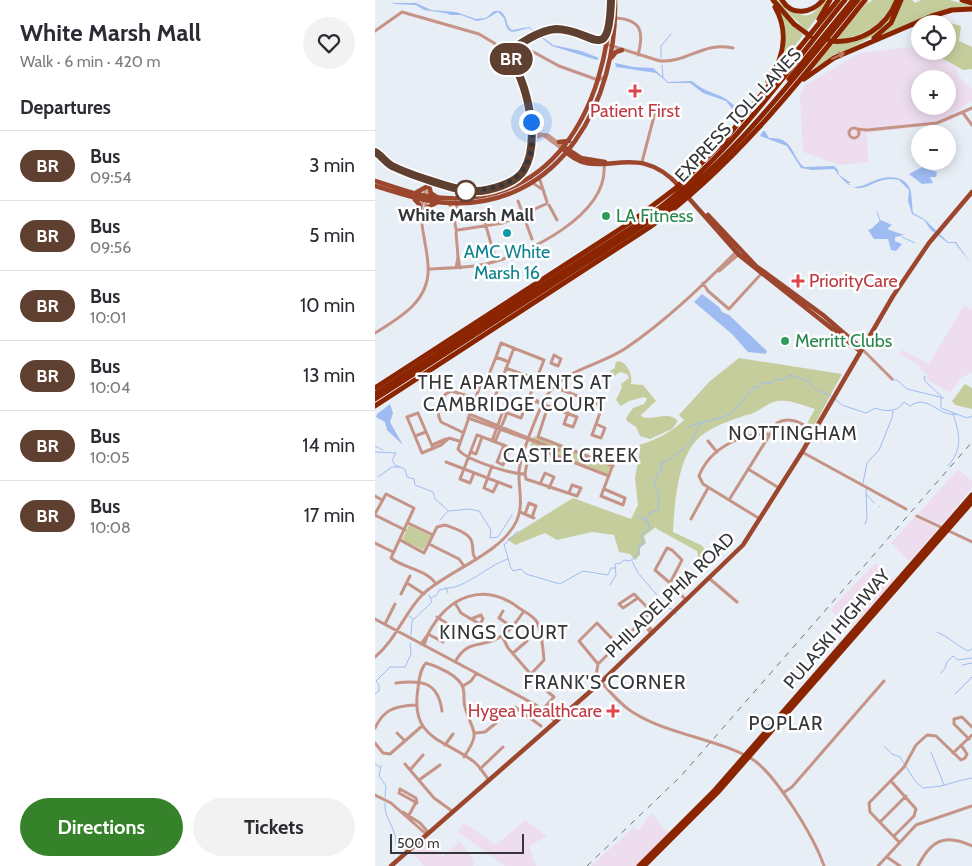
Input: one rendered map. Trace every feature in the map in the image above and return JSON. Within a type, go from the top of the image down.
[{"type":"highway","points":[[772,0],[800,30],[818,39],[841,42],[861,37],[875,29],[889,16],[897,0]]},
{"type":"highway","points":[[762,93],[779,60],[784,43],[781,19],[772,0]]},
{"type":"highway","points":[[783,0],[788,8],[797,11],[811,10],[823,0]]},
{"type":"highway","points":[[805,40],[829,0]]},
{"type":"highway","points":[[375,388],[631,222],[681,194],[689,187],[838,0]]},
{"type":"highway","name":"EXPRESS TOLL LANES","points":[[689,187],[745,123],[845,0]]},
{"type":"highway","points":[[745,123],[852,0]]},
{"type":"highway","points":[[746,132],[852,0]]},
{"type":"highway","name":"EXPRESS TOLL LANES","points":[[689,187],[746,132],[858,0]]},
{"type":"highway","points":[[774,109],[865,0]]},
{"type":"highway","points":[[375,406],[650,227],[681,194],[817,68],[875,38],[887,28],[896,14],[901,0]]},
{"type":"highway","points":[[962,0],[972,3]]},
{"type":"highway","points":[[858,47],[941,13],[972,9]]},
{"type":"highway","name":"EXPRESS TOLL LANES","points":[[375,394],[681,194]]},
{"type":"highway","name":"EXPRESS TOLL LANES","points":[[375,399],[645,225],[681,194]]},
{"type":"highway","name":"PULASKI HIGHWAY","points":[[945,530],[972,495]]},
{"type":"highway","name":"PULASKI HIGHWAY","points":[[645,866],[694,819],[945,530],[972,502]]},
{"type":"highway","name":"PULASKI HIGHWAY","points":[[639,866],[694,813],[747,757]]},
{"type":"main road","points":[[607,72],[610,46],[611,0]]},
{"type":"main road","points":[[553,166],[584,122],[614,38],[615,0]]},
{"type":"main road","points":[[595,41],[603,38],[609,31]]},
{"type":"main road","points":[[422,219],[430,205],[438,200],[492,193],[533,175],[576,142],[590,119],[614,54],[620,49],[614,38]]},
{"type":"main road","points":[[591,78],[596,86]]},
{"type":"main road","points":[[566,150],[586,113]]},
{"type":"main road","points":[[557,155],[557,142],[570,140]]},
{"type":"main road","points":[[576,142],[575,149],[578,158]]},
{"type":"main road","points":[[566,150],[578,158],[595,165],[642,161],[658,168],[669,176],[761,274],[802,303],[860,349]]},
{"type":"main road","points":[[375,183],[412,195],[448,203],[458,203],[490,199],[531,182],[553,166],[567,159],[578,158]]},
{"type":"main road","points":[[412,195],[428,186],[431,193],[438,200]]},
{"type":"main road","points":[[399,191],[425,198],[452,198]]},
{"type":"main road","name":"PHILADELPHIA ROAD","points":[[391,866],[601,682],[744,545],[802,452],[860,349],[911,269],[936,235],[972,192]]},
{"type":"main road","points":[[490,199],[492,193]]},
{"type":"main road","points":[[412,195],[419,204],[422,219]]},
{"type":"main road","points":[[739,252],[807,302],[849,337],[860,349]]},
{"type":"main road","points":[[849,337],[861,341],[870,333]]},
{"type":"street","points":[[375,31],[397,14],[403,12],[477,33],[499,46],[517,67]]},
{"type":"street","points":[[616,18],[630,20],[638,27],[642,38],[638,55]]},
{"type":"street","points":[[508,55],[517,46],[533,38],[544,33],[560,30],[638,55],[667,62],[708,47],[733,48]]},
{"type":"street","points":[[533,38],[530,46],[535,52]]},
{"type":"street","points":[[499,46],[517,46]]},
{"type":"street","points":[[508,55],[523,48],[535,52],[559,66],[591,78],[598,80],[607,72]]},
{"type":"street","points":[[376,152],[392,166],[467,191],[485,190],[517,178],[523,172],[532,133],[523,85],[515,56],[523,48]]},
{"type":"street","points":[[642,161],[657,105]]},
{"type":"street","points":[[867,130],[853,137],[849,133],[851,129],[867,130],[937,122],[972,108]]},
{"type":"street","points":[[963,113],[972,125]]},
{"type":"street","points":[[531,124],[541,134],[557,142],[566,150]]},
{"type":"street","points":[[857,129],[858,135]]},
{"type":"street","points":[[532,133],[541,134]]},
{"type":"street","points":[[531,143],[541,134]]},
{"type":"street","points":[[428,269],[458,268],[496,261],[536,245],[583,214],[601,192],[605,179],[604,163]]},
{"type":"street","points":[[539,177],[547,204],[557,220]]},
{"type":"street","points":[[375,332],[415,305],[424,291],[428,269],[422,219],[430,179]]},
{"type":"street","points":[[531,182],[542,189]]},
{"type":"street","points":[[518,201],[532,240]]},
{"type":"street","points":[[448,203],[454,214],[458,268]]},
{"type":"street","points":[[454,214],[458,203]]},
{"type":"street","points":[[456,230],[503,223],[523,216],[547,204]]},
{"type":"street","points":[[482,212],[496,261]]},
{"type":"street","points":[[375,657],[386,646],[407,613],[424,594],[507,535],[516,522],[520,512],[521,500],[519,474],[529,439],[543,404],[556,385],[567,377],[609,358],[630,345],[739,252]]},
{"type":"street","points":[[703,283],[729,309],[761,274]]},
{"type":"street","points":[[486,382],[501,343],[551,363]]},
{"type":"street","points":[[514,348],[491,407],[521,418],[544,360]]},
{"type":"street","points":[[860,349],[867,353],[892,379]]},
{"type":"street","points":[[496,357],[509,362]]},
{"type":"street","points":[[506,368],[536,379]]},
{"type":"street","points":[[499,387],[482,380],[462,432],[458,450],[492,466],[525,474]]},
{"type":"street","points":[[556,385],[562,390],[598,404],[601,410],[592,435],[601,438],[605,428],[596,424]]},
{"type":"street","points":[[462,432],[441,422],[438,410],[441,400],[451,391],[475,398]]},
{"type":"street","points":[[529,398],[577,416],[573,427],[564,424],[568,413]]},
{"type":"street","points":[[548,406],[537,435],[613,466]]},
{"type":"street","points":[[433,446],[418,412],[407,417],[422,453],[449,438],[459,441]]},
{"type":"street","points":[[494,441],[505,412]]},
{"type":"street","points":[[469,416],[559,450]]},
{"type":"street","points":[[729,500],[777,423],[785,419],[794,420],[814,431]]},
{"type":"street","points":[[415,436],[426,432]]},
{"type":"street","points":[[761,520],[708,488],[701,483],[699,476],[706,464],[717,452],[737,439],[769,434]]},
{"type":"street","points":[[474,473],[470,482],[463,481],[460,478],[477,435],[494,441],[504,445],[510,448],[503,465],[497,462],[504,445]]},
{"type":"street","points":[[707,441],[717,452]]},
{"type":"street","points":[[557,456],[561,446]]},
{"type":"street","points":[[569,493],[572,485],[581,488],[577,496],[569,493],[565,494],[526,478],[525,474],[532,448],[609,476]]},
{"type":"street","points":[[802,452],[906,509]]},
{"type":"street","points":[[585,466],[588,456]]},
{"type":"street","points":[[603,489],[625,498],[623,505],[601,496],[603,489],[616,457]]},
{"type":"street","points":[[446,462],[511,487]]},
{"type":"street","points":[[492,466],[484,489],[493,492],[498,482]]},
{"type":"street","points":[[748,468],[780,488]]},
{"type":"street","points":[[540,484],[545,473],[554,476],[549,488]]},
{"type":"street","points":[[691,519],[708,488]]},
{"type":"street","points":[[405,530],[375,515],[387,494],[414,508],[405,530],[393,552],[392,560],[429,574],[436,584]]},
{"type":"street","points":[[375,496],[382,500]]},
{"type":"street","points":[[520,512],[525,514],[533,517],[536,506],[529,503],[525,514]]},
{"type":"street","points":[[917,516],[972,542]]},
{"type":"street","points":[[408,523],[433,535]]},
{"type":"street","points":[[400,540],[424,552],[437,527],[442,524],[469,536],[473,543],[472,553],[475,558]]},
{"type":"street","points":[[375,543],[393,552]]},
{"type":"street","points":[[429,544],[459,559],[464,566]]},
{"type":"street","points":[[671,583],[682,560],[669,548],[664,552],[655,570],[687,600]]},
{"type":"street","points":[[401,594],[410,576]]},
{"type":"street","points":[[710,579],[737,602]]},
{"type":"street","points":[[407,583],[424,594]]},
{"type":"street","points":[[422,645],[437,618],[444,610],[455,603],[478,594],[505,598],[524,611],[538,624],[544,659],[531,674]]},
{"type":"street","points":[[638,598],[623,608],[619,604],[634,594],[638,598],[651,611],[598,664],[595,674],[619,701],[639,716],[747,757],[763,767],[783,793],[814,842],[824,866]]},
{"type":"street","points":[[455,603],[460,611],[471,619]]},
{"type":"street","points":[[385,624],[395,604]]},
{"type":"street","points":[[503,611],[499,618],[512,627]]},
{"type":"street","points":[[455,662],[467,647],[492,641],[502,636],[512,627],[524,611]]},
{"type":"street","points":[[437,618],[451,626]]},
{"type":"street","points":[[375,619],[536,705],[555,721]]},
{"type":"street","points":[[642,621],[653,633]]},
{"type":"street","points":[[598,664],[579,641],[583,636],[598,624],[618,645]]},
{"type":"street","points":[[428,634],[443,642]]},
{"type":"street","points":[[502,636],[513,653],[554,697],[543,709]]},
{"type":"street","points":[[513,653],[527,641]]},
{"type":"street","points":[[464,757],[473,742],[475,733],[468,714],[463,686],[454,677],[426,663],[419,682],[416,705],[422,726],[429,734],[445,745],[464,757],[474,761],[488,780]]},
{"type":"street","points":[[463,686],[476,674]]},
{"type":"street","points":[[783,793],[792,787],[884,681]]},
{"type":"street","points":[[396,682],[419,682],[430,686],[438,692],[442,711]]},
{"type":"street","points":[[375,728],[380,718],[388,710],[416,705]]},
{"type":"street","points":[[529,716],[536,705]]},
{"type":"street","points":[[515,707],[541,726]]},
{"type":"street","points":[[468,714],[476,710]]},
{"type":"street","points":[[969,739],[955,724],[954,718],[960,716],[972,727]]},
{"type":"street","points":[[475,733],[485,732],[496,723]]},
{"type":"street","points":[[375,743],[381,751],[388,754],[422,726]]},
{"type":"street","points":[[397,733],[405,741]]},
{"type":"street","points":[[445,745],[453,734]]},
{"type":"street","points":[[899,842],[870,812],[869,805],[904,767],[915,747],[927,735],[936,736],[959,759],[965,758],[967,752],[961,745]]},
{"type":"street","points":[[953,754],[972,735]]},
{"type":"street","points":[[480,769],[503,747]]},
{"type":"street","points":[[409,770],[423,755]]},
{"type":"street","points":[[405,764],[434,798],[453,811]]},
{"type":"street","points":[[419,780],[440,765]]},
{"type":"street","points":[[891,781],[915,805],[916,812],[893,836]]},
{"type":"street","points":[[408,817],[415,804],[417,798],[400,789],[399,793],[415,804]]},
{"type":"street","points":[[375,795],[396,808],[427,833]]},
{"type":"street","points":[[880,822],[906,796]]},
{"type":"street","points":[[878,866],[899,842],[919,824],[972,806]]},
{"type":"street","points":[[918,866],[927,849],[937,843],[955,839],[972,846]]},
{"type":"street","points":[[887,857],[900,866]]},
{"type":"shaded area","points":[[911,47],[911,60],[943,60],[957,68],[958,76],[972,89],[972,101],[956,111],[956,70],[911,70],[911,115],[952,115],[953,120],[932,125],[911,125],[911,128],[866,133],[869,162],[840,165],[803,152],[800,96],[805,85],[860,53]]},
{"type":"shaded area","points":[[964,305],[972,310],[972,372],[961,378],[950,393],[925,378],[927,374],[921,370],[918,364],[899,354],[902,350],[929,364]]},
{"type":"shaded area","points":[[958,469],[972,481],[972,488],[942,524],[940,525],[918,514]]},
{"type":"shaded area","points":[[915,516],[938,529],[909,561],[891,543]]},
{"type":"shaded area","points":[[875,563],[894,580],[851,628],[830,610]]},
{"type":"shaded area","points":[[651,813],[669,834],[636,866],[591,866],[634,827],[638,831]]},
{"type":"shaded area","points":[[525,820],[547,836],[529,846],[536,866],[505,866],[458,832],[464,823],[496,845]]},
{"type":"shaded area","points":[[426,838],[442,856],[460,841],[474,860],[473,866],[424,866],[411,851]]},
{"type":"green space","points":[[775,0],[781,0],[800,14],[809,15],[827,0],[807,31]]},
{"type":"green space","points":[[869,0],[868,4],[872,0],[895,0],[884,16],[873,27],[867,31],[840,40],[838,37]]},
{"type":"green space","points":[[903,0],[912,0],[915,3],[921,0],[950,0],[972,6],[972,8],[956,8],[937,15],[911,15],[911,25],[879,37],[887,29]]},
{"type":"green space","points":[[894,9],[893,18],[879,33],[812,69],[834,43],[867,36]]},
{"type":"green space","points":[[778,10],[803,35],[777,69],[784,48]]},
{"type":"green space","points":[[956,25],[961,26],[959,41],[972,47],[972,69],[963,70],[945,60],[956,60]]},
{"type":"green space","points":[[739,358],[842,374],[809,435],[803,431],[815,409],[793,402],[776,401],[751,414],[721,424],[705,433],[696,441],[688,452],[679,478],[673,532],[701,545],[708,552],[699,559],[697,551],[656,527],[644,536],[646,543],[640,548],[640,555],[635,560],[630,554],[619,552],[614,535],[592,532],[557,540],[545,533],[515,545],[507,539],[573,498],[631,519],[638,505],[635,478],[640,451],[639,445],[663,435],[684,420],[679,415],[709,382]]},
{"type":"green space","points":[[618,361],[629,370],[631,384],[643,385],[656,401],[641,415],[642,417],[670,416],[678,421],[672,429],[650,439],[640,436],[636,427],[627,421],[626,418],[633,408],[644,404],[647,399],[644,397],[629,401],[621,406],[616,400],[622,387],[621,384],[629,378],[627,374],[620,372],[608,380],[610,371],[615,368],[615,364]]},
{"type":"green space","points":[[965,384],[972,388],[972,409],[955,405],[952,401]]},
{"type":"green space","points":[[534,436],[611,466],[608,474],[530,445]]},
{"type":"green space","points":[[409,525],[431,536],[423,550],[402,540]]},
{"type":"water","points":[[390,0],[394,3],[416,3],[431,10],[456,12],[476,19],[486,18],[494,11],[500,11],[512,30],[529,27],[553,45],[581,51],[599,58],[597,60],[552,46],[529,28],[512,32],[507,28],[504,18],[498,12],[486,19],[477,21],[461,15],[424,10],[416,5],[394,4]]},
{"type":"water","points":[[615,63],[653,68],[668,82],[692,81],[705,90],[722,97],[741,113],[738,117],[726,101],[703,93],[690,83],[668,83],[656,73],[616,67]]},
{"type":"water","points":[[765,131],[769,138],[777,138],[787,143],[804,167],[834,166],[838,170],[839,175],[834,169],[812,170],[801,168],[787,146],[760,136]]},
{"type":"water","points":[[916,170],[937,172],[936,177],[930,177],[933,183],[922,184],[909,174]]},
{"type":"water","points":[[839,175],[851,183],[848,183],[850,185],[844,181]]},
{"type":"water","points":[[887,177],[903,180],[910,189],[913,213],[924,219],[948,242],[956,242],[972,265],[955,243],[948,243],[931,230],[924,220],[912,214],[908,201],[909,190],[899,180],[888,179],[866,187],[854,187]]},
{"type":"water","points":[[881,220],[892,225],[887,229],[904,235],[895,237],[895,241],[902,244],[896,251],[891,250],[888,239],[874,239],[868,230]]},
{"type":"water","points":[[702,294],[719,307],[722,312],[729,315],[767,351],[766,354],[748,352],[732,334],[694,302]]},
{"type":"water","points":[[390,404],[393,413],[390,422],[403,445],[387,430],[385,422],[376,417],[377,414]]},
{"type":"waterway","points":[[661,58],[661,46],[671,34]]},
{"type":"waterway","points":[[662,65],[663,77]]},
{"type":"waterway","points":[[877,212],[880,221]]},
{"type":"waterway","points":[[902,237],[915,243]]},
{"type":"waterway","points":[[686,428],[731,414],[754,387],[759,387],[763,383],[772,383],[775,379],[783,380],[790,375],[808,381],[815,389],[831,396]]},
{"type":"waterway","points":[[924,376],[925,381],[941,396],[941,408],[967,418],[972,416]]},
{"type":"waterway","points":[[893,380],[897,380],[907,389],[944,398]]},
{"type":"waterway","points":[[835,399],[842,405],[866,413],[875,408],[883,410],[895,409],[904,402],[910,406],[923,402],[944,413],[957,414]]},
{"type":"waterway","points":[[863,483],[867,463],[879,450],[893,411]]},
{"type":"waterway","points":[[948,466],[956,454],[959,441],[953,414]]},
{"type":"waterway","points":[[635,556],[639,553],[638,546],[643,545],[641,535],[650,528],[647,519],[649,513],[659,509],[658,492],[654,484],[658,472],[662,470],[661,463],[673,457],[690,443],[701,423]]},
{"type":"waterway","points":[[375,446],[383,450]]},
{"type":"waterway","points":[[375,452],[396,453],[392,460],[395,465],[405,469],[407,477],[414,479],[415,485],[433,492],[435,499],[449,511],[469,509],[479,511],[491,530],[490,538],[498,537],[512,515]]},
{"type":"waterway","points":[[378,477],[392,467],[400,467]]},
{"type":"waterway","points":[[865,524],[867,518],[866,489]]},
{"type":"waterway","points":[[866,494],[874,503]]},
{"type":"waterway","points":[[440,520],[448,511]]},
{"type":"waterway","points":[[637,516],[648,521]]},
{"type":"waterway","points":[[505,544],[518,531]]},
{"type":"waterway","points":[[504,544],[510,565]]},
{"type":"waterway","points":[[610,585],[616,575],[615,564],[621,563],[624,560],[630,561],[635,557]]},
{"type":"waterway","points":[[431,598],[437,595],[439,590],[456,587],[465,583],[508,559]]},
{"type":"waterway","points":[[632,561],[638,573]]},
{"type":"waterway","points":[[510,566],[513,571],[521,569],[526,574],[560,584],[583,571],[608,575],[611,568],[616,568]]},
{"type":"waterway","points":[[639,574],[667,607],[673,610]]},
{"type":"waterway","points":[[446,588],[448,593]]},
{"type":"waterway","points":[[411,635],[412,621],[432,602],[429,595]]},
{"type":"waterway","points":[[409,616],[413,619]]},
{"type":"waterway","points":[[937,632],[968,651],[972,649]]},
{"type":"waterway","points":[[375,694],[379,691],[379,685],[376,681],[390,667],[405,667],[411,654],[410,643]]},
{"type":"waterway","points":[[941,673],[953,656],[958,660],[972,658]]},
{"type":"waterway","points":[[962,665],[972,663]]},
{"type":"waterway","points":[[955,694],[972,677]]},
{"type":"waterway","points":[[884,746],[892,754],[900,757],[915,781],[923,788],[941,786],[962,780]]},
{"type":"waterway","points":[[931,752],[944,785]]},
{"type":"waterway","points":[[375,764],[380,767]]},
{"type":"waterway","points":[[381,766],[379,776],[386,786],[385,797]]},
{"type":"waterway","points":[[963,780],[972,778]]},
{"type":"waterway","points":[[385,803],[386,814],[395,834],[396,845]]},
{"type":"railway","points":[[587,866],[681,776],[972,442]]},
{"type":"bus line","name":"BR","points":[[375,152],[394,167],[436,180],[453,188],[476,191],[485,190],[517,178],[526,166],[532,130],[524,87],[517,67],[507,54],[517,46],[547,31],[553,30],[563,30],[595,41],[601,40],[609,31],[611,0]]},
{"type":"place","name":"Patient First","points":[[635,91]]},
{"type":"place","name":"White Marsh Mall","points":[[466,191]]},
{"type":"place","name":"LA Fitness","points":[[606,216]]},
{"type":"place","name":"AMC White Marsh 16","points":[[507,233]]},
{"type":"place","name":"PriorityCare","points":[[798,281]]},
{"type":"place","name":"Merritt Clubs","points":[[785,341]]},
{"type":"place","name":"Hygea Healthcare","points":[[613,711]]},
{"type":"district","name":"THE APARTMENTS AT CAMBRIDGE COURT","points":[[515,393]]},
{"type":"district","name":"NOTTINGHAM","points":[[793,433]]},
{"type":"district","name":"CASTLE CREEK","points":[[571,455]]},
{"type":"district","name":"KINGS COURT","points":[[504,632]]},
{"type":"district","name":"FRANK'S CORNER","points":[[605,682]]},
{"type":"district","name":"POPLAR","points":[[786,723]]},
{"type":"route","points":[[466,191],[485,190],[513,180],[521,174],[527,162],[532,132],[531,122]]}]
